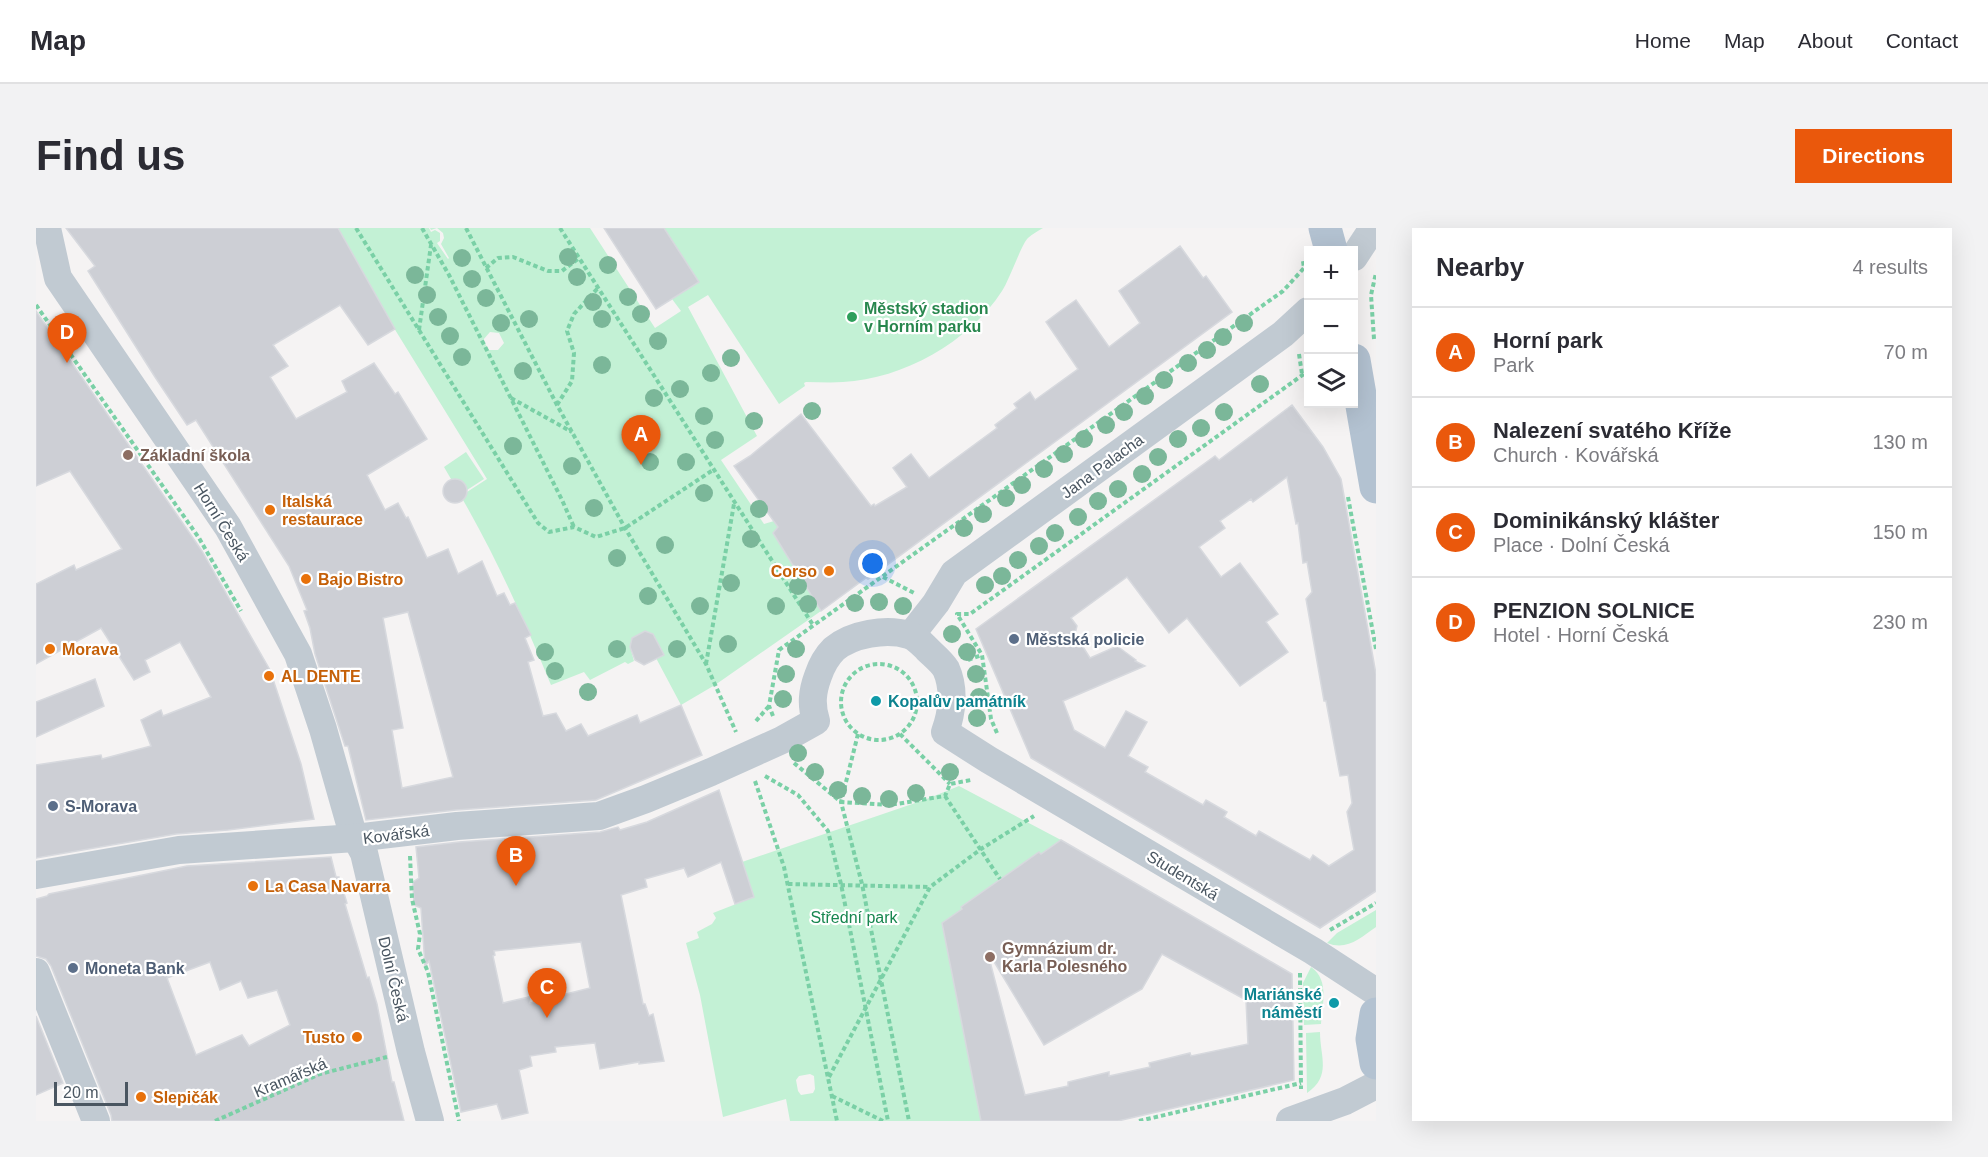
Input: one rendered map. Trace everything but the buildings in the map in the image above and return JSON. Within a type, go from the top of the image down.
[{"type":"main road","points":[[1320,246],[1326,228]]},
{"type":"main road","points":[[1362,491],[1364,351]]},
{"type":"main road","points":[[1376,1014],[1372,1039],[1376,1063]]},
{"type":"street","name":"Horní Česká","points":[[47,228],[47,283],[228,527],[298,654],[355,838]]},
{"type":"street","points":[[1358,250],[1373,228]]},
{"type":"street","name":"Jana Palacha","points":[[911,635],[936,603],[954,573],[1283,334],[1304,315]]},
{"type":"street","points":[[834,650],[849,641],[869,634],[911,635]]},
{"type":"street","name":"Studentská","points":[[911,635],[945,668],[951,690],[951,710],[945,732],[988,760],[1313,951],[1376,992]]},
{"type":"street","name":"Kovářská","points":[[36,875],[179,850],[355,838],[457,826],[599,816],[646,800],[747,756],[816,721],[812,707],[813,689],[820,669],[834,650]]},
{"type":"street","name":"Dolní Česká","points":[[355,838],[364,853],[411,1052],[430,1121]]},
{"type":"street","points":[[36,972],[96,1121]]},
{"type":"street","points":[[1298,1119],[1345,1101],[1376,1085]]},
{"type":"path","points":[[356,228],[538,523],[549,532],[574,527],[596,537],[625,528],[713,470]]},
{"type":"path","points":[[422,228],[449,275],[574,527]]},
{"type":"path","points":[[466,228],[557,405],[625,528],[706,664],[747,756],[784,867],[837,1121]]},
{"type":"path","points":[[560,228],[813,625],[834,650],[851,676]]},
{"type":"path","points":[[419,330],[431,243]]},
{"type":"path","points":[[486,268],[498,258],[513,257],[548,271],[562,270],[579,258]]},
{"type":"path","points":[[945,796],[890,805],[841,802],[790,760],[769,706],[779,650],[1283,291],[1304,268]]},
{"type":"path","points":[[1364,351],[1376,273]]},
{"type":"path","points":[[557,405],[572,381],[574,353],[567,331],[574,314],[598,288]]},
{"type":"path","points":[[36,305],[199,538],[242,613]]},
{"type":"path","points":[[945,796],[950,784],[988,760],[991,720],[982,655],[957,614],[970,614],[1304,374]]},
{"type":"path","points":[[510,398],[572,432]]},
{"type":"path","points":[[1362,491],[1376,650]]},
{"type":"path","points":[[706,664],[735,503]]},
{"type":"path","points":[[882,664],[904,673],[916,693],[915,716],[909,726],[890,740],[868,739],[858,734],[849,727],[841,707],[844,686],[851,676],[860,669],[882,664]]},
{"type":"path","points":[[858,734],[841,802],[862,884],[909,1121]]},
{"type":"path","points":[[900,734],[950,784]]},
{"type":"path","points":[[747,756],[759,772],[798,795],[828,831],[841,884],[888,1121]]},
{"type":"path","points":[[945,796],[1000,879]]},
{"type":"path","points":[[828,1078],[930,887],[981,849],[1037,814]]},
{"type":"path","points":[[410,851],[412,899],[420,934],[418,950],[428,972],[459,1121]]},
{"type":"path","points":[[788,884],[930,887]]},
{"type":"path","points":[[1298,1119],[1301,1096],[1300,972],[1331,928],[1376,903]]},
{"type":"path","name":"Kramářská","points":[[215,1121],[320,1074],[411,1052]]},
{"type":"path","points":[[1139,1121],[1301,1083]]},
{"type":"path","points":[[832,1096],[883,1121]]},
{"type":"green space","points":[[338,228],[429,228],[431,232],[435,230],[440,233],[440,241],[437,243],[448,259],[441,244],[444,238],[443,233],[437,228],[590,228],[655,328],[681,311],[672,299],[698,282],[664,228],[1043,228],[1025,241],[1005,286],[988,309],[953,341],[933,354],[889,374],[843,382],[806,382],[805,386],[779,404],[708,295],[688,307],[757,436],[721,460],[764,524],[774,521],[821,611],[715,685],[681,705],[656,658],[661,649],[653,634],[645,631],[632,638],[630,647],[634,661],[628,664],[625,662],[590,680],[584,672],[551,685],[510,591],[463,500],[467,492],[487,479],[394,328]],"holes":[[[490,332],[499,333],[504,343],[498,350],[489,350],[483,340]]]},
{"type":"green space","points":[[466,452],[484,479],[467,490],[462,481],[451,479],[444,467]]},
{"type":"green space","name":"Střední park","points":[[959,786],[1061,840],[961,907],[981,1121],[790,1121],[786,1099],[723,1117],[700,995],[686,943],[699,938],[697,932],[712,924],[716,918],[713,913],[754,897],[742,862]],"holes":[[[810,1074],[814,1076],[813,1093],[801,1095],[796,1080],[799,1076]]]},
{"type":"green space","points":[[1376,910],[1376,927],[1347,944],[1327,943],[1337,933]]},
{"type":"green space","points":[[1311,967],[1317,972],[1323,986],[1321,1024],[1304,1025],[1303,983]]},
{"type":"green space","points":[[1320,1032],[1322,1073],[1315,1087],[1307,1093],[1306,1033]]},
{"type":"place","name":"Městský stadion v Horním parku","points":[[852,317]]},
{"type":"place","name":"PENZION SOLNICE","points":[[67,363]]},
{"type":"place","name":"Základní škola","points":[[128,455]]},
{"type":"place","name":"Horní park","points":[[641,465]]},
{"type":"place","name":"Italská restaurace","points":[[270,510]]},
{"type":"place","name":"Corso","points":[[829,571]]},
{"type":"place","name":"Bajo Bistro","points":[[306,579]]},
{"type":"place","name":"Městská policie","points":[[1014,639]]},
{"type":"place","name":"Morava","points":[[50,649]]},
{"type":"place","name":"AL DENTE","points":[[269,676]]},
{"type":"place","name":"Kopalův památník","points":[[876,701]]},
{"type":"place","name":"S-Morava","points":[[53,806]]},
{"type":"place","name":"La Casa Navarra","points":[[253,886]]},
{"type":"place","name":"Nalezení svatého Kříže","points":[[516,886]]},
{"type":"place","name":"Gymnázium dr. Karla Polesného","points":[[990,957]]},
{"type":"place","name":"Moneta Bank","points":[[73,968]]},
{"type":"place","name":"Mariánské náměstí","points":[[1334,1003]]},
{"type":"place","name":"Dominikánský klášter","points":[[547,1018]]},
{"type":"place","name":"Tusto","points":[[357,1037]]},
{"type":"place","name":"Slepičák","points":[[141,1097]]}]
